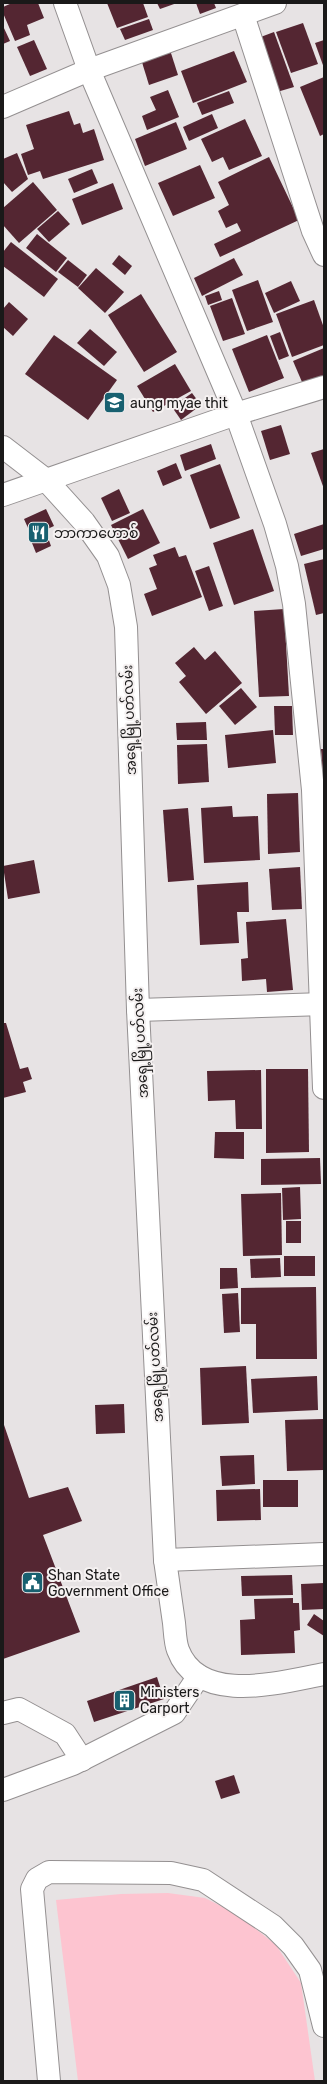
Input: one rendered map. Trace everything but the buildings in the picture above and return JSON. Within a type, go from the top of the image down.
[{"type":"street","points":[[65,3],[89,70],[236,414],[275,524],[287,566],[294,604],[313,790],[324,1088]]},
{"type":"street","points":[[3,107],[89,70],[275,3]]},
{"type":"street","points":[[244,15],[313,231],[324,255]]},
{"type":"street","points":[[3,496],[236,414],[324,387]]},
{"type":"street","name":"အရှေ့မြို့ပတ်လမ်း","points":[[3,447],[46,480],[84,522],[108,556],[119,585],[126,627],[138,1010],[165,1560],[178,1649],[185,1664],[199,1676]]},
{"type":"street","points":[[138,1010],[322,1004]]},
{"type":"street","points":[[165,1560],[324,1554]]},
{"type":"street","points":[[3,1790],[82,1760],[174,1713],[199,1676],[225,1686],[267,1685],[324,1674]]},
{"type":"street","points":[[3,1713],[19,1709],[65,1734],[82,1760]]},
{"type":"street","points":[[50,2081],[32,1889],[37,1879],[49,1872],[171,1873],[203,1880],[273,1926],[292,1946],[310,1970],[324,2026]]},
{"type":"shaded area","points":[[168,1893],[205,1898],[237,1914],[276,1945],[301,1983],[315,2081],[78,2081],[56,1900],[121,1894]]},
{"type":"place","name":"aung myae thit","points":[[114,403]]},
{"type":"place","name":"ဘာကာဟောစ်","points":[[38,533]]},
{"type":"place","name":"Shan State Government Office","points":[[32,1583]]},
{"type":"place","name":"Ministers Carport","points":[[125,1700]]}]
